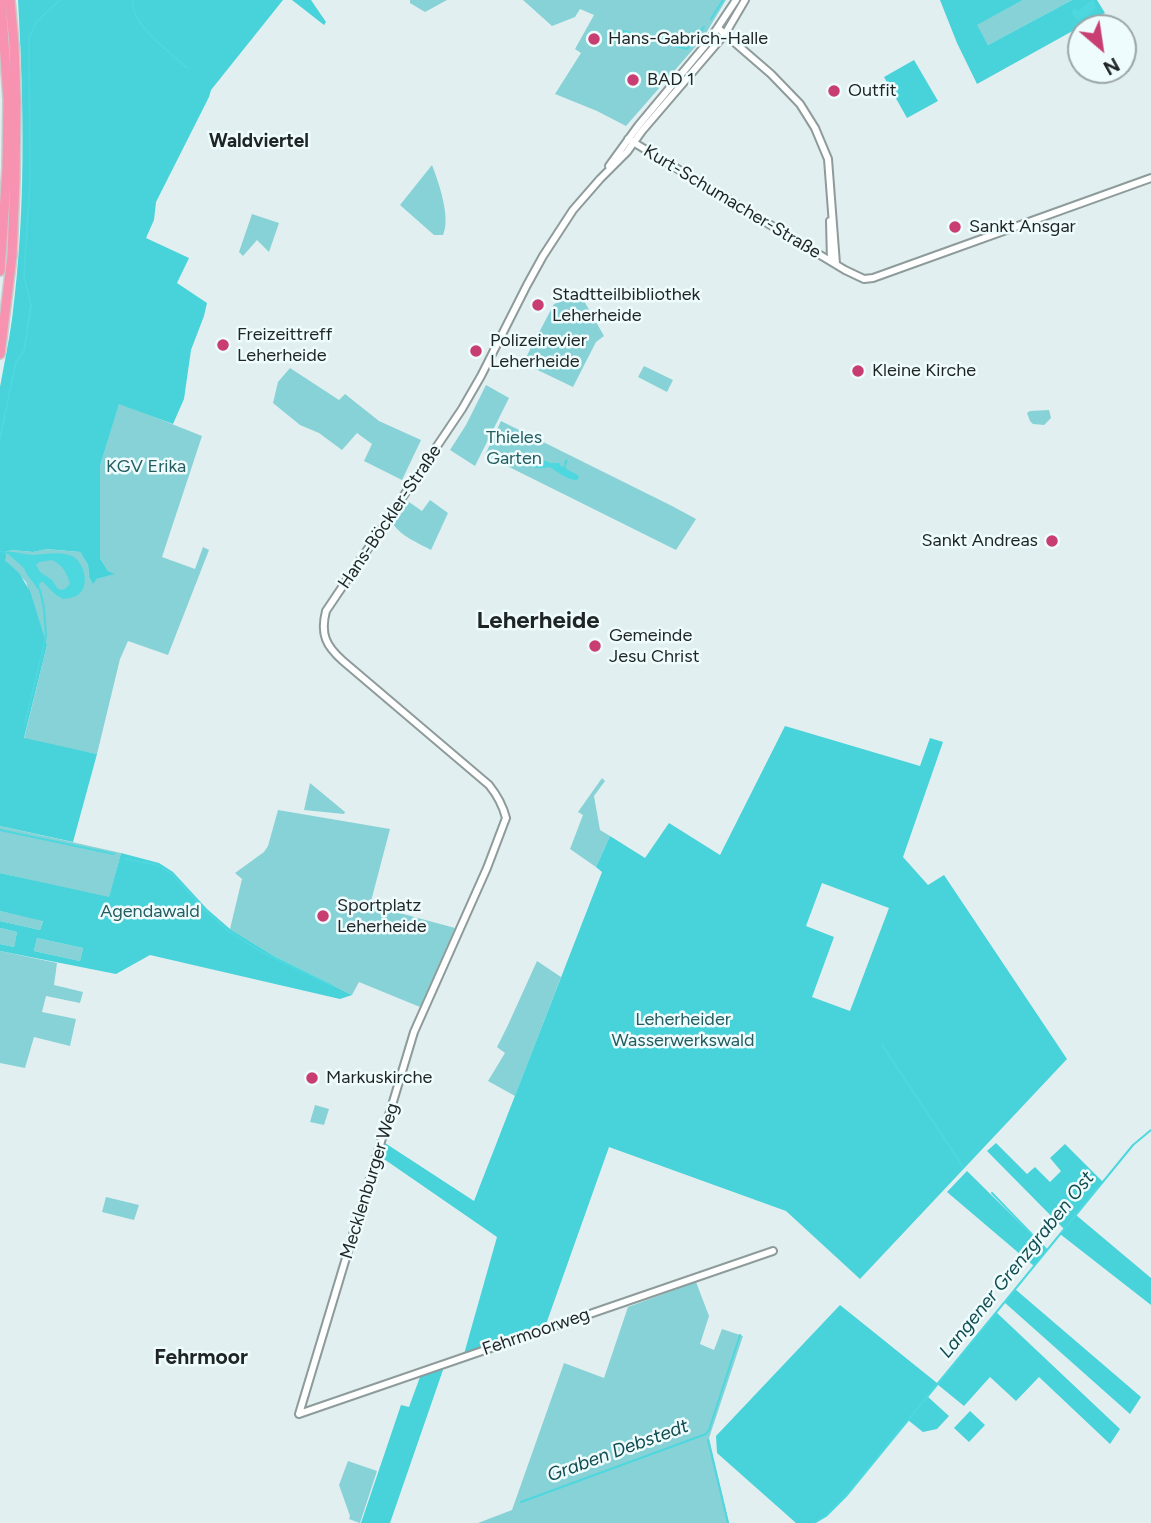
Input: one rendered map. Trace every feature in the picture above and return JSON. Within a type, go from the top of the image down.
[{"type":"highway","points":[[0,271],[7,168],[8,100],[1,0]]},
{"type":"highway","points":[[0,354],[12,256],[15,180],[15,78],[10,0]]},
{"type":"highway","points":[[0,106],[2,158],[7,168]]},
{"type":"street","name":"Hans-Böckler-Straße","points":[[722,31],[736,0]]},
{"type":"street","name":"Hans-Böckler-Straße","points":[[506,818],[489,785],[336,655],[328,645],[324,630],[326,611],[462,409],[558,232],[579,202],[745,0]]},
{"type":"street","points":[[722,31],[800,104],[815,128],[828,159],[834,226],[833,262],[859,277],[873,278],[1151,178]]},
{"type":"street","name":"Kurt-Schumacher-Straße","points":[[631,141],[833,262]]},
{"type":"street","name":"Mecklenburger Weg","points":[[499,800],[502,822],[500,836]]},
{"type":"street","name":"Mecklenburger Weg","points":[[299,1414],[415,1032],[506,818]]},
{"type":"street","name":"Fehrmoorweg","points":[[299,1414],[773,1251]]},
{"type":"green space","points":[[18,0],[283,0],[211,90],[156,202],[154,220],[146,238],[189,258],[177,283],[207,303],[191,350],[184,399],[173,424],[119,404],[100,466],[100,558],[108,571],[115,574],[97,579],[93,584],[88,565],[80,552],[46,549],[5,552],[5,560],[19,573],[30,591],[47,645],[24,738],[97,754],[73,842],[0,826],[0,387],[17,279],[22,199],[22,80]]},
{"type":"green space","points":[[292,0],[311,0],[326,22],[324,25]]},
{"type":"green space","points":[[410,0],[447,0],[425,12],[410,3]]},
{"type":"green space","points":[[523,0],[726,0],[703,38],[626,126],[555,94],[581,53],[575,49],[594,15],[580,9],[575,17],[552,26]]},
{"type":"green space","points":[[940,0],[1023,0],[977,25],[988,45],[1072,0],[1097,0],[1105,13],[1067,14],[1067,34],[977,84]]},
{"type":"green space","points":[[1023,0],[1072,0],[988,45],[976,25]]},
{"type":"green space","points":[[914,60],[938,101],[907,118],[884,77]]},
{"type":"green space","points":[[432,165],[445,210],[443,235],[434,235],[400,205]]},
{"type":"green space","points":[[252,214],[279,223],[269,252],[257,240],[243,256],[239,252]]},
{"type":"green space","points":[[571,297],[574,303],[583,299],[604,336],[596,342],[573,387],[523,363],[554,304]]},
{"type":"green space","points":[[644,366],[673,380],[667,392],[638,377]]},
{"type":"green space","points":[[290,368],[339,400],[345,394],[379,421],[421,440],[402,480],[364,461],[372,444],[357,433],[342,450],[319,433],[300,425],[273,403],[278,382]]},
{"type":"green space","points":[[486,385],[509,398],[475,466],[450,450]]},
{"type":"green space","name":"KGV Erika","points":[[119,403],[202,436],[162,557],[195,569],[203,547],[209,550],[168,655],[128,641],[120,659],[97,754],[24,739],[47,645],[26,582],[5,560],[5,552],[45,549],[80,552],[88,565],[89,577],[93,583],[97,579],[114,574],[108,571],[100,558],[100,466]]},
{"type":"green space","points":[[1049,410],[1051,418],[1044,425],[1033,424],[1027,413],[1030,411]]},
{"type":"green space","name":"Thieles Garten","points":[[501,421],[696,519],[676,550],[485,455]]},
{"type":"green space","points":[[430,500],[448,513],[431,550],[405,536],[393,524],[409,502],[422,511]]},
{"type":"green space","name":"Leherheider Wasserwerkswald","points":[[785,726],[920,766],[930,738],[943,742],[903,857],[928,885],[944,875],[1067,1059],[860,1279],[786,1211],[609,1147],[545,1327],[464,1354],[497,1237],[381,1157],[385,1143],[474,1201],[602,872],[596,867],[610,836],[645,858],[669,823],[720,855]],"holes":[[[822,883],[889,908],[850,1011],[812,997],[834,937],[806,926]]]},
{"type":"green space","points":[[602,778],[605,781],[594,796],[600,830],[610,836],[596,867],[570,849],[583,815],[578,812]]},
{"type":"green space","points":[[310,783],[345,812],[344,814],[304,810]]},
{"type":"green space","name":"Sportplatz Leherheide","points":[[278,810],[390,829],[370,905],[455,928],[420,1007],[359,982],[352,995],[274,956],[230,929],[242,879],[235,873],[264,852]]},
{"type":"green space","points":[[0,826],[121,853],[109,898],[0,873]]},
{"type":"green space","name":"Agendawald","points":[[121,853],[159,863],[173,872],[207,909],[230,929],[274,956],[352,995],[340,999],[150,955],[116,974],[0,951],[0,944],[14,947],[17,932],[0,928],[0,921],[40,930],[43,921],[0,911],[0,873],[109,897]],"holes":[[[37,938],[83,948],[80,961],[34,951]]]},
{"type":"green space","points":[[0,911],[43,920],[40,930],[0,921]]},
{"type":"green space","points":[[0,928],[17,932],[14,947],[0,944]]},
{"type":"green space","points":[[37,938],[83,948],[80,961],[34,951]]},
{"type":"green space","points":[[0,951],[57,963],[54,985],[83,992],[80,1003],[46,996],[42,1012],[76,1019],[70,1046],[34,1037],[25,1068],[0,1063]]},
{"type":"green space","points":[[537,961],[561,977],[515,1096],[488,1081],[505,1053],[497,1047]]},
{"type":"green space","points":[[315,1105],[329,1109],[324,1125],[310,1122]]},
{"type":"green space","points":[[996,1143],[1027,1174],[1035,1167],[1050,1182],[1061,1171],[1050,1158],[1065,1144],[1103,1182],[1076,1215],[1151,1278],[1151,1305],[1060,1234],[1064,1229],[987,1151]]},
{"type":"green space","points":[[967,1171],[1047,1250],[1034,1266],[947,1192]]},
{"type":"green space","points":[[106,1197],[139,1205],[134,1220],[102,1212]]},
{"type":"green space","points":[[696,1282],[709,1316],[700,1344],[714,1350],[722,1329],[743,1336],[709,1438],[729,1523],[478,1523],[512,1510],[564,1363],[604,1378],[628,1307]]},
{"type":"green space","points":[[1015,1289],[1141,1397],[1130,1414],[1004,1302]]},
{"type":"green space","points":[[840,1305],[937,1383],[996,1312],[1120,1429],[1110,1444],[1039,1377],[1016,1401],[990,1377],[964,1406],[937,1384],[927,1396],[949,1416],[937,1429],[923,1432],[908,1420],[846,1496],[826,1516],[814,1523],[796,1523],[717,1453],[716,1436]]},
{"type":"green space","points":[[444,1367],[390,1523],[361,1523],[401,1405],[409,1407],[420,1377]]},
{"type":"green space","points":[[970,1411],[985,1425],[969,1442],[954,1428]]},
{"type":"green space","points":[[348,1461],[377,1471],[360,1523],[349,1519],[339,1485]]},
{"type":"shaded area","points":[[1094,0],[1096,8],[1089,14],[1072,14],[1072,10],[1075,8],[1078,11]]},
{"type":"shaded area","points":[[536,457],[550,463],[559,463],[561,467],[564,466],[565,460],[568,460],[565,467],[579,477],[573,480],[550,467],[535,468],[531,465]]},
{"type":"shaded area","points":[[6,552],[67,554],[80,563],[84,585],[77,595],[63,599],[42,581],[39,584],[40,592],[24,568]],"holes":[[[52,560],[59,564],[69,580],[70,584],[65,589],[57,588],[36,565]]]},
{"type":"waterway","points":[[0,438],[16,362],[24,351],[31,305],[24,277],[30,181],[29,38],[37,21],[60,0]]},
{"type":"waterway","points":[[711,19],[723,0]]},
{"type":"waterway","points":[[133,4],[139,21],[146,30],[187,68]]},
{"type":"waterway","points":[[623,31],[687,49],[704,27]]},
{"type":"waterway","points":[[0,551],[8,553]]},
{"type":"waterway","points":[[25,723],[46,636],[40,590]]},
{"type":"waterway","points":[[0,830],[114,854]]},
{"type":"waterway","points":[[126,859],[157,865],[172,874],[228,931],[262,952],[332,986]]},
{"type":"waterway","points":[[882,1045],[963,1167]]},
{"type":"waterway","name":"Langener Grenzgraben Ost","points":[[814,1523],[826,1516],[846,1496],[1133,1145],[1151,1130]]},
{"type":"waterway","points":[[992,1193],[1047,1250]]},
{"type":"waterway","name":"Graben Debstedt","points":[[521,1502],[706,1434],[740,1335]]},
{"type":"waterway","name":"Graben Debstedt","points":[[708,1440],[728,1523]]},
{"type":"place","name":"Hans-Gabrich-Halle","points":[[594,39]]},
{"type":"place","name":"BAD 1","points":[[633,80]]},
{"type":"place","name":"Outfit","points":[[834,91]]},
{"type":"place","name":"Sankt Ansgar","points":[[955,227]]},
{"type":"place","name":"Stadtteilbibliothek Leherheide","points":[[538,305]]},
{"type":"place","name":"Freizeittreff Leherheide","points":[[223,345]]},
{"type":"place","name":"Polizeirevier Leherheide","points":[[476,351]]},
{"type":"place","name":"Kleine Kirche","points":[[858,371]]},
{"type":"place","name":"Sankt Andreas","points":[[1052,541]]},
{"type":"place","name":"Gemeinde Jesu Christ","points":[[595,646]]},
{"type":"place","name":"Sportplatz Leherheide","points":[[323,916]]},
{"type":"place","name":"Markuskirche","points":[[312,1078]]},
{"type":"district","name":"Waldviertel","points":[[259,141]]},
{"type":"district","name":"Leherheide","points":[[538,621]]},
{"type":"district","name":"Fehrmoor","points":[[201,1358]]}]
